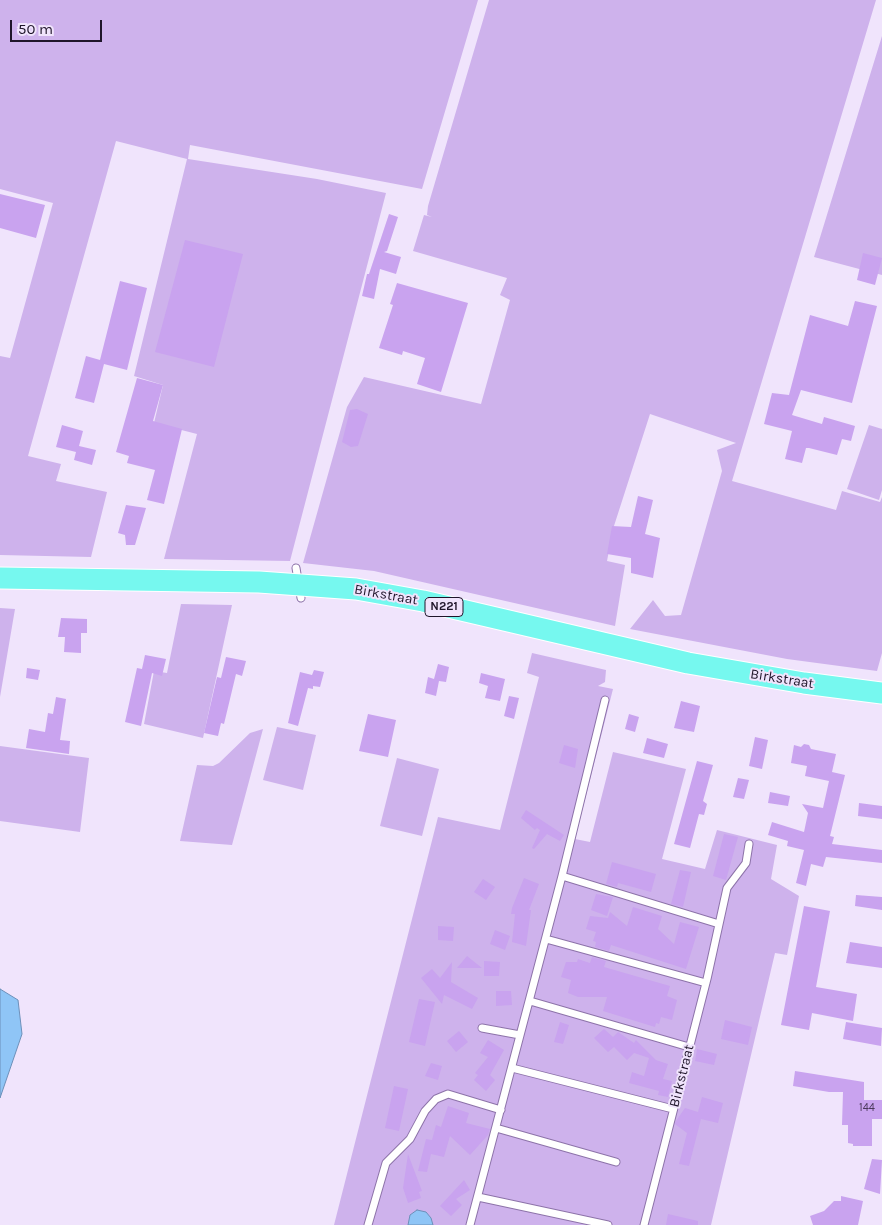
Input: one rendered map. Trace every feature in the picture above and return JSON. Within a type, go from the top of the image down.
[{"type":"main road","name":"Birkstraat","points":[[0,578],[211,580],[299,583],[356,589],[423,601],[688,663],[804,683],[882,692]]},
{"type":"lane","points":[[470,1225],[546,939],[605,700]]},
{"type":"lane","name":"Birkstraat","points":[[644,1225],[706,983],[726,888],[746,863],[749,844]]},
{"type":"lane","points":[[562,876],[719,924]]},
{"type":"lane","points":[[546,939],[706,983]]},
{"type":"lane","points":[[530,1001],[689,1047]]},
{"type":"lane","points":[[482,1028],[520,1035]]},
{"type":"lane","points":[[512,1068],[673,1109]]},
{"type":"lane","points":[[368,1225],[386,1163],[410,1139],[425,1111],[436,1099],[448,1094],[501,1110]]},
{"type":"lane","points":[[496,1128],[616,1162]]},
{"type":"lane","points":[[478,1197],[608,1225]]},
{"type":"shaded area","points":[[0,0],[478,0],[422,189],[190,145],[188,159],[317,179],[386,193],[290,561],[164,559],[197,434],[154,423],[163,385],[134,376],[187,159],[116,141],[28,456],[61,464],[56,481],[107,492],[91,557],[0,555],[0,356],[10,358],[53,203],[0,189]]},
{"type":"shaded area","points":[[489,0],[876,0],[732,481],[836,510],[842,491],[880,502],[882,497],[882,653],[877,671],[787,659],[630,629],[653,600],[665,616],[681,615],[722,471],[717,450],[736,443],[650,414],[613,529],[607,561],[625,565],[615,626],[374,571],[303,563],[347,407],[364,377],[481,404],[510,300],[500,295],[507,278],[413,251],[424,215],[432,217],[427,215],[428,206]]},
{"type":"shaded area","points":[[882,36],[882,275],[814,257]]},
{"type":"shaded area","points":[[869,425],[882,429],[882,490],[879,500],[847,489]]},
{"type":"shaded area","points":[[181,604],[232,605],[203,738],[144,724],[154,671],[167,673]]},
{"type":"shaded area","points":[[0,608],[15,609],[0,697]]},
{"type":"shaded area","points":[[532,653],[606,670],[605,682],[598,686],[613,689],[575,839],[590,842],[613,752],[686,769],[662,859],[705,869],[717,830],[777,845],[771,879],[799,896],[787,955],[775,953],[711,1225],[334,1225],[438,817],[500,830],[539,677],[527,673]]},
{"type":"shaded area","points":[[277,727],[316,735],[303,790],[263,780]]},
{"type":"shaded area","points":[[263,729],[232,845],[180,841],[197,765],[213,766],[219,763],[250,733]]},
{"type":"shaded area","points":[[0,746],[89,758],[80,832],[0,821]]},
{"type":"shaded area","points":[[397,758],[439,769],[422,836],[380,826]]},
{"type":"water","points":[[0,989],[18,1000],[22,1034],[0,1098]]},
{"type":"water","points":[[417,1210],[426,1212],[431,1218],[433,1225],[408,1225],[410,1215]]},
{"type":"building","points":[[0,194],[45,205],[36,238],[0,228]]},
{"type":"building","points":[[389,214],[398,217],[387,251],[384,252],[401,257],[396,274],[380,269],[374,299],[362,296],[367,274],[369,274]]},
{"type":"building","points":[[185,240],[243,254],[214,367],[155,352]]},
{"type":"building","points":[[863,253],[882,258],[875,285],[857,280]]},
{"type":"building","points":[[120,281],[147,288],[127,370],[104,364],[94,403],[75,398],[86,356],[100,360]]},
{"type":"building","points":[[397,283],[468,303],[441,392],[417,384],[425,358],[403,351],[402,355],[379,348],[393,305],[390,304]]},
{"type":"building","points":[[855,301],[877,306],[852,403],[801,390],[792,415],[822,424],[824,417],[855,426],[851,441],[842,439],[837,455],[806,448],[802,463],[785,459],[792,431],[764,424],[772,393],[789,395],[810,315],[848,326]]},
{"type":"building","points":[[137,378],[163,385],[153,421],[182,429],[164,504],[147,500],[155,470],[127,463],[129,456],[116,452]]},
{"type":"building","points":[[357,409],[368,414],[358,446],[351,447],[342,442],[350,410]]},
{"type":"building","points":[[62,425],[83,431],[79,446],[96,450],[92,465],[74,460],[76,452],[56,447]]},
{"type":"building","points":[[638,496],[653,500],[645,534],[660,538],[653,578],[631,573],[631,558],[607,554],[612,526],[631,527]]},
{"type":"building","points":[[126,505],[146,508],[135,545],[126,545],[125,535],[118,533]]},
{"type":"building","points":[[61,618],[87,619],[87,633],[81,633],[81,653],[64,652],[65,637],[58,637]]},
{"type":"building","points":[[145,655],[166,659],[162,676],[152,673],[141,726],[125,722],[137,668],[142,669]]},
{"type":"building","points":[[226,657],[246,661],[242,676],[236,674],[224,724],[221,723],[218,736],[204,733],[217,677],[221,678]]},
{"type":"building","points":[[438,664],[449,667],[446,682],[439,681],[436,696],[425,693],[428,677],[434,679]]},
{"type":"building","points":[[27,668],[40,670],[38,680],[26,678]]},
{"type":"building","points":[[314,670],[324,672],[320,687],[313,686],[313,689],[308,688],[298,726],[288,723],[300,672],[312,675]]},
{"type":"building","points":[[481,673],[505,679],[500,701],[485,698],[488,686],[479,683]]},
{"type":"building","points":[[509,696],[519,698],[514,719],[504,716]]},
{"type":"building","points":[[56,697],[66,699],[60,740],[70,741],[69,754],[26,748],[29,729],[45,732],[48,713],[53,714]]},
{"type":"building","points":[[681,701],[700,706],[694,732],[674,728]]},
{"type":"building","points":[[368,714],[396,720],[388,757],[359,751]]},
{"type":"building","points":[[629,714],[639,717],[635,732],[625,729]]},
{"type":"building","points":[[755,737],[768,740],[762,769],[749,766]]},
{"type":"building","points":[[647,738],[668,744],[664,758],[643,753]]},
{"type":"building","points":[[804,744],[809,745],[811,749],[836,754],[832,772],[845,775],[830,836],[834,837],[832,844],[882,850],[882,863],[826,857],[823,867],[811,864],[806,886],[796,883],[804,850],[787,846],[788,841],[768,835],[772,822],[804,832],[808,813],[802,804],[823,808],[829,781],[805,776],[807,766],[791,763],[794,745],[801,747]]},
{"type":"building","points":[[564,745],[578,749],[575,768],[559,763]]},
{"type":"building","points":[[697,761],[713,765],[703,801],[707,804],[704,815],[699,814],[690,848],[674,844]]},
{"type":"building","points":[[738,778],[749,780],[744,799],[733,797]]},
{"type":"building","points":[[770,792],[790,796],[788,806],[768,803]]},
{"type":"building","points":[[859,803],[882,806],[882,819],[858,816]]},
{"type":"building","points":[[526,810],[564,835],[560,841],[547,834],[534,849],[532,848],[540,830],[537,828],[535,830],[521,818]]},
{"type":"building","points":[[724,834],[738,837],[726,880],[713,876]]},
{"type":"building","points":[[612,862],[656,874],[651,892],[618,883],[617,887],[606,884]]},
{"type":"building","points":[[680,870],[691,872],[683,907],[671,904]]},
{"type":"building","points":[[524,878],[539,884],[529,910],[531,910],[526,946],[512,942],[515,914],[511,914]]},
{"type":"building","points":[[483,879],[495,887],[486,900],[474,892]]},
{"type":"building","points":[[596,894],[613,897],[607,916],[591,910]]},
{"type":"building","points":[[856,895],[882,897],[882,910],[855,906]]},
{"type":"building","points":[[804,906],[830,911],[816,987],[857,994],[853,1021],[812,1013],[809,1030],[781,1025]]},
{"type":"building","points":[[633,907],[662,916],[658,929],[674,944],[680,922],[699,927],[686,969],[611,945],[609,951],[595,947],[596,942],[593,941],[596,932],[586,929],[590,916],[608,918],[610,912],[627,926]]},
{"type":"building","points":[[438,926],[454,927],[453,941],[438,940]]},
{"type":"building","points":[[495,930],[510,936],[505,950],[490,944]]},
{"type":"building","points":[[850,942],[882,947],[882,968],[846,963]]},
{"type":"building","points":[[467,956],[482,968],[457,968]]},
{"type":"building","points":[[592,957],[606,961],[604,967],[670,986],[667,996],[677,1000],[672,1020],[661,1017],[659,1024],[656,1023],[655,1027],[603,1011],[607,997],[578,997],[568,993],[571,980],[561,977],[566,962],[577,962],[578,959],[590,963]]},
{"type":"building","points":[[484,961],[500,962],[499,976],[484,976]]},
{"type":"building","points":[[452,962],[451,982],[478,998],[472,1009],[444,995],[442,1004],[421,978],[432,969],[440,978]]},
{"type":"building","points":[[496,991],[511,991],[512,1005],[496,1006]]},
{"type":"building","points":[[419,999],[435,1002],[425,1046],[409,1042]]},
{"type":"building","points":[[725,1020],[752,1027],[748,1045],[721,1039]]},
{"type":"building","points":[[560,1022],[569,1025],[563,1044],[554,1042]]},
{"type":"building","points":[[846,1022],[882,1028],[881,1046],[843,1039]]},
{"type":"building","points":[[604,1029],[613,1037],[618,1032],[634,1043],[636,1040],[656,1060],[668,1064],[663,1079],[672,1081],[668,1097],[658,1095],[659,1091],[629,1083],[632,1072],[644,1076],[649,1058],[634,1053],[627,1060],[614,1047],[608,1052],[594,1038]]},
{"type":"building","points":[[459,1031],[468,1042],[456,1052],[447,1041]]},
{"type":"building","points":[[488,1040],[504,1050],[490,1075],[495,1080],[486,1091],[474,1080],[478,1075],[475,1073],[488,1057],[480,1053]]},
{"type":"building","points":[[697,1049],[717,1054],[714,1065],[695,1061]]},
{"type":"building","points":[[431,1063],[442,1066],[438,1080],[425,1076]]},
{"type":"building","points":[[795,1071],[864,1082],[864,1100],[882,1100],[882,1119],[872,1119],[872,1146],[853,1146],[853,1144],[848,1143],[848,1125],[842,1125],[843,1092],[829,1092],[793,1086]]},
{"type":"building","points":[[394,1086],[408,1089],[399,1131],[385,1128]]},
{"type":"building","points":[[702,1097],[723,1103],[718,1123],[701,1119],[689,1166],[679,1164],[687,1133],[675,1124],[676,1121],[685,1108],[698,1112]]},
{"type":"building","points":[[448,1106],[469,1113],[466,1123],[490,1129],[488,1135],[470,1155],[450,1136],[444,1157],[431,1154],[427,1172],[418,1171],[426,1139],[432,1140],[436,1125],[441,1127]]},
{"type":"building","points":[[408,1154],[422,1191],[419,1192],[421,1198],[408,1203],[403,1188]]},
{"type":"building","points":[[872,1159],[882,1160],[880,1194],[864,1189]]},
{"type":"building","points":[[464,1180],[470,1190],[456,1199],[462,1205],[451,1216],[440,1206]]},
{"type":"building","points":[[841,1196],[863,1201],[858,1225],[813,1225],[810,1216],[824,1211],[834,1201],[841,1201]]},
{"type":"building","points":[[668,1214],[698,1221],[698,1225],[666,1225]]}]
